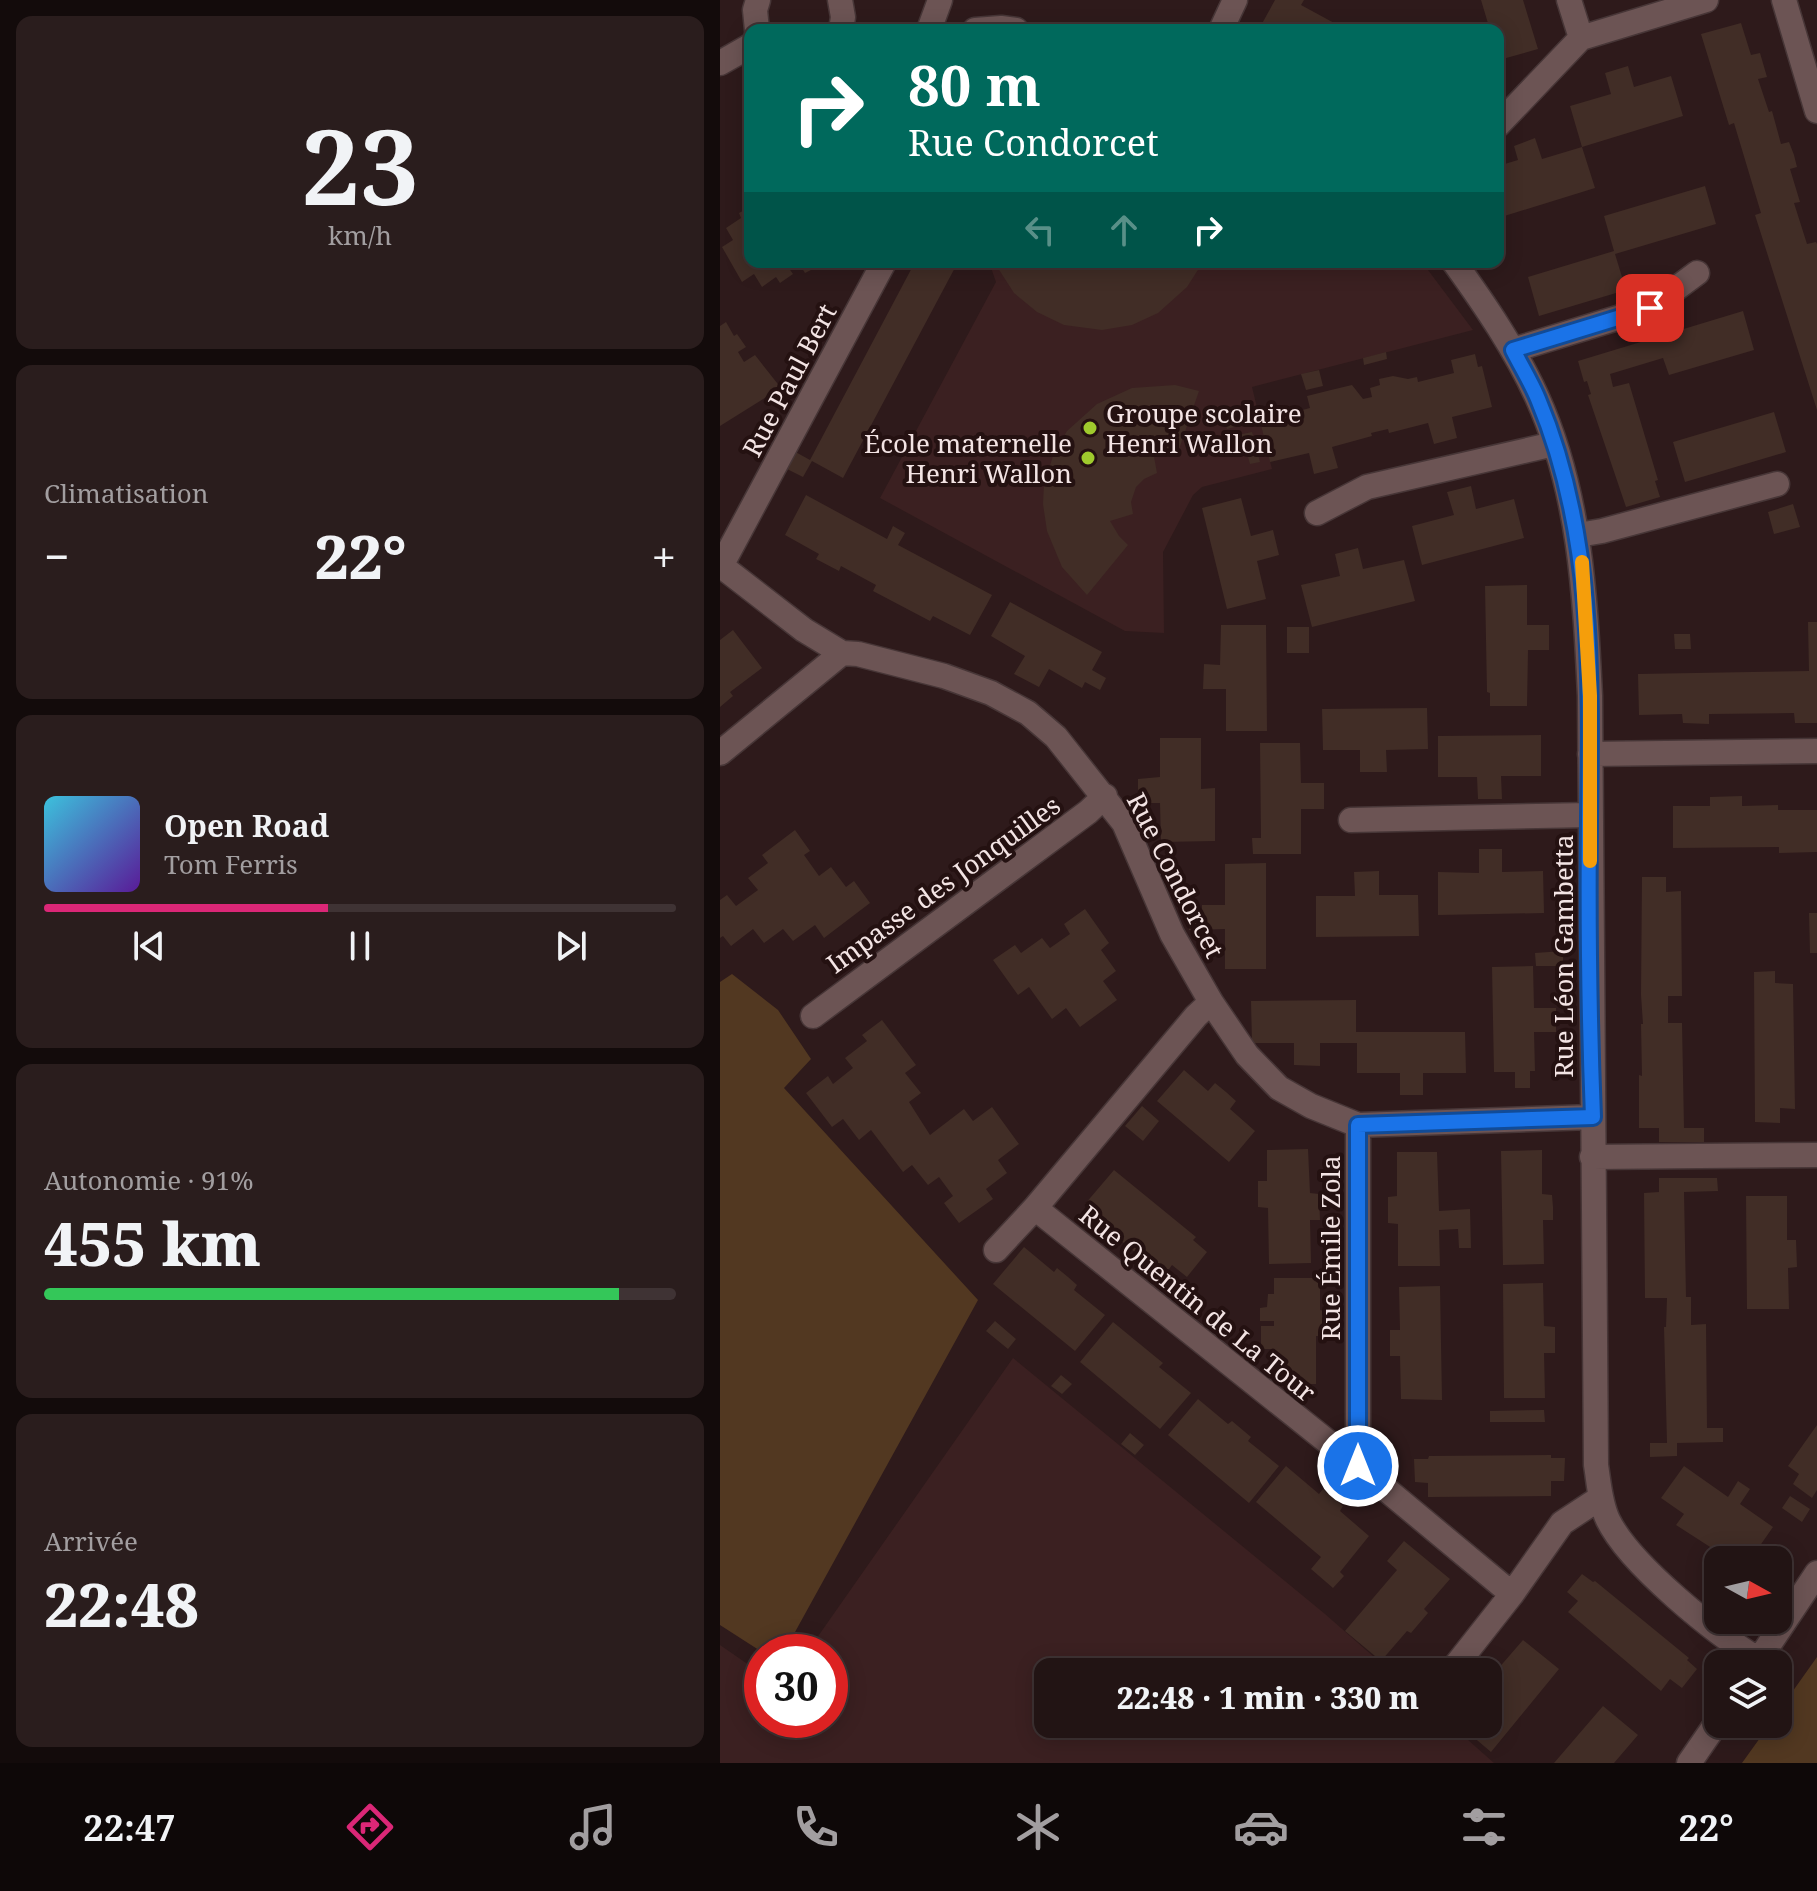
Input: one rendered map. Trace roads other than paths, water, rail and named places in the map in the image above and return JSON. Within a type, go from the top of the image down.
[{"type":"street","points":[[756,24],[758,0]]},
{"type":"street","points":[[840,0],[842,24]]},
{"type":"street","points":[[931,24],[940,0]]},
{"type":"street","points":[[1224,24],[1235,0]]},
{"type":"street","points":[[1569,0],[1581,38]]},
{"type":"street","points":[[1504,119],[1581,38],[1706,0]]},
{"type":"street","points":[[1784,0],[1817,111]]},
{"type":"street","points":[[720,63],[744,49]]},
{"type":"street","name":"Rue Paul Bert","points":[[720,566],[881,268]]},
{"type":"street","name":"Rue Léon Gambetta","points":[[1458,268],[1513,350],[1538,398],[1554,444],[1578,535],[1585,585],[1590,754],[1596,1465],[1600,1498],[1608,1520],[1629,1554],[1743,1650]]},
{"type":"street","points":[[1513,350],[1650,308],[1697,273]]},
{"type":"street","points":[[1317,513],[1367,487],[1554,444]]},
{"type":"street","points":[[1578,535],[1777,484]]},
{"type":"street","name":"Rue Condorcet","points":[[720,566],[804,630],[842,653],[858,654],[944,676],[991,693],[1028,713],[1056,737],[1124,823],[1172,934],[1211,1002],[1247,1055],[1279,1088],[1311,1106],[1358,1125],[1593,1117]]},
{"type":"street","points":[[720,753],[842,653]]},
{"type":"street","points":[[1590,754],[1817,751]]},
{"type":"street","name":"Impasse des Jonquilles","points":[[813,1016],[1088,812],[1105,796]]},
{"type":"street","points":[[1351,820],[1589,815]]},
{"type":"street","points":[[996,1250],[1211,1002]]},
{"type":"street","name":"Rue Émile Zola","points":[[1358,1125],[1358,1466]]},
{"type":"street","points":[[1592,1157],[1817,1155]]},
{"type":"street","name":"Rue Quentin de La Tour","points":[[1035,1208],[1358,1466],[1512,1594]]},
{"type":"street","points":[[1462,1658],[1562,1523],[1600,1498]]},
{"type":"street","points":[[1766,1650],[1817,1573]]},
{"type":"street","points":[[1689,1763],[1706,1738]]},
{"type":"place","name":"Groupe scolaire Henri Wallon","points":[[1090,428]]},
{"type":"place","name":"École maternelle Henri Wallon","points":[[1088,458]]}]
